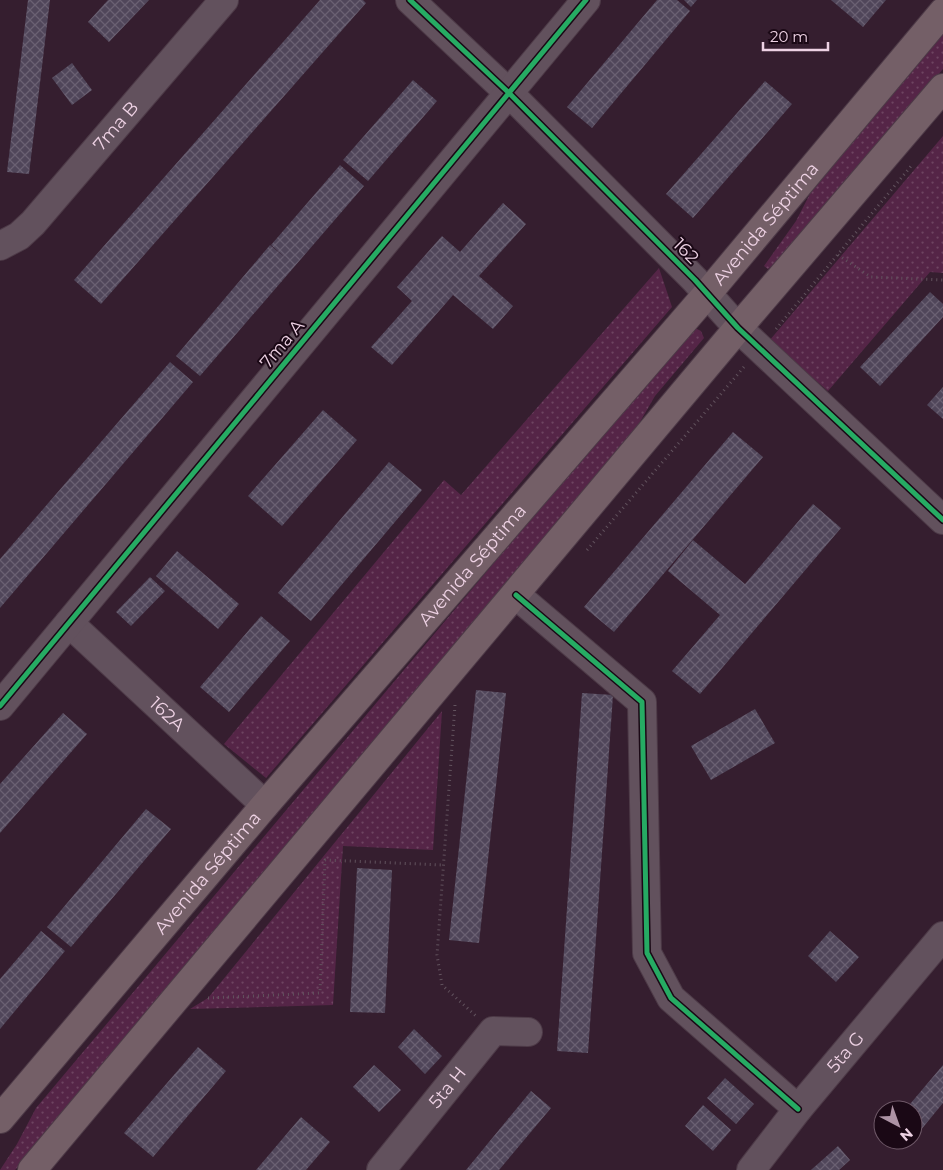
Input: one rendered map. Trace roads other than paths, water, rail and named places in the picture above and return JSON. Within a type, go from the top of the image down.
[{"type":"main road","name":"Avenida Séptima","points":[[0,1118],[265,805],[706,294],[943,12]]},
{"type":"main road","points":[[32,1170],[738,328],[943,88]]},
{"type":"street","name":"7ma B","points":[[0,246],[19,236],[33,223],[224,0]]},
{"type":"street","name":"162","points":[[410,0],[509,93],[695,280],[738,328],[943,520]]},
{"type":"street","name":"7ma A","points":[[0,706],[586,0]]},
{"type":"street","points":[[516,595],[642,702],[647,953],[672,998],[798,1109]]},
{"type":"street","name":"162A","points":[[69,623],[265,805]]},
{"type":"street","name":"5ta G","points":[[751,1170],[798,1109],[943,936]]},
{"type":"street","name":"5ta H","points":[[381,1170],[493,1031],[528,1032]]}]
